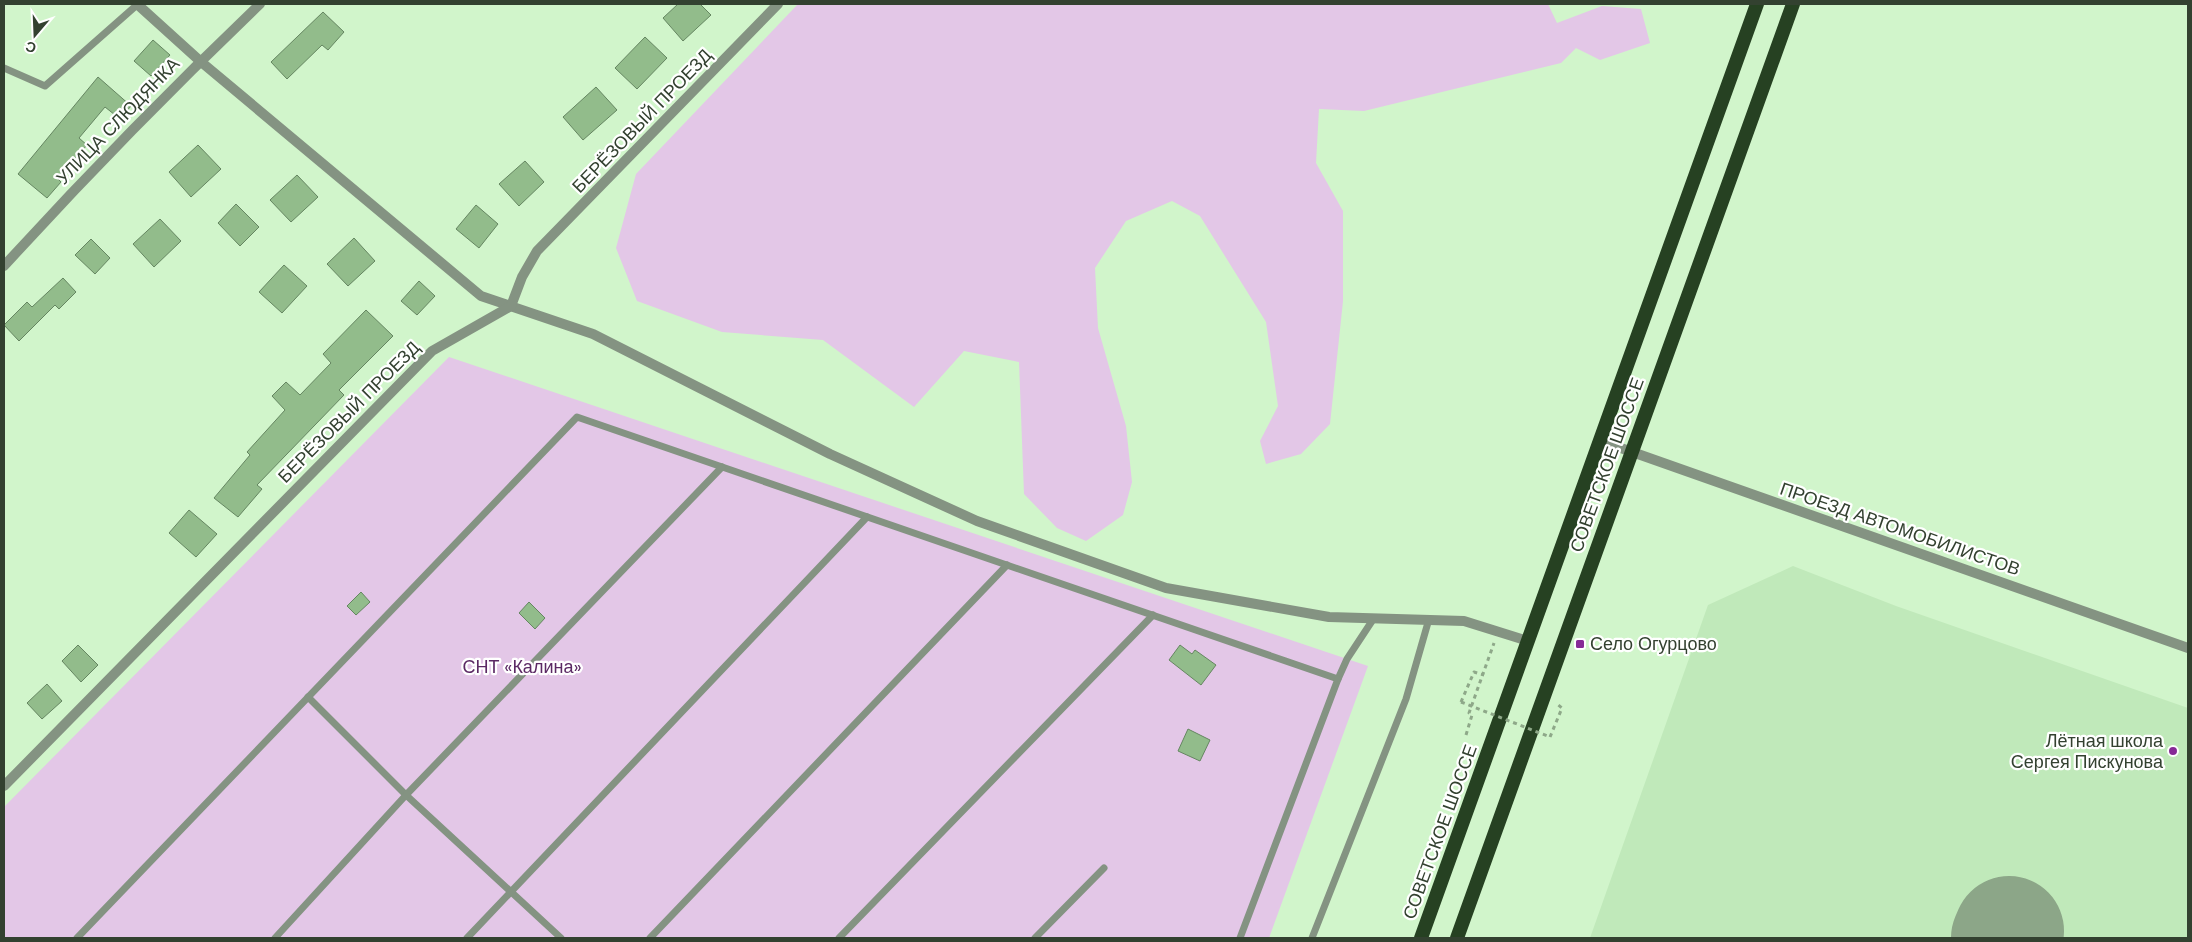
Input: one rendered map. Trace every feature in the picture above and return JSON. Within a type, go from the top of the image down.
[{"type":"highway","name":"СОВЕТСКОЕ ШОССЕ","points":[[1421,938],[1757,4]]},
{"type":"highway","name":"СОВЕТСКОЕ ШОССЕ","points":[[1457,938],[1794,4]]},
{"type":"street","points":[[138,4],[200,61],[481,296],[593,334],[830,454],[977,521],[1166,588],[1330,617],[1464,621],[1528,641]]},
{"type":"street","name":"УЛИЦА СЛЮДЯНКА","points":[[4,266],[63,201],[200,61],[260,4]]},
{"type":"street","name":"БЕРЁЗОВЫЙ ПРОЕЗД","points":[[4,786],[432,351],[511,306],[522,277],[537,251],[778,4]]},
{"type":"street","name":"ПРОЕЗД АВТОМОБИЛИСТОВ","points":[[1600,441],[2188,648]]},
{"type":"lane","points":[[4,68],[46,86],[138,4]]},
{"type":"lane","points":[[77,938],[577,418],[1338,679]]},
{"type":"lane","points":[[275,938],[406,795],[722,468]]},
{"type":"lane","points":[[467,938],[867,517]]},
{"type":"lane","points":[[650,938],[1007,565]]},
{"type":"lane","points":[[838,938],[1153,615]]},
{"type":"lane","points":[[1240,938],[1338,679],[1347,659],[1374,618]]},
{"type":"lane","points":[[1312,938],[1406,699],[1430,619]]},
{"type":"lane","points":[[308,697],[406,795],[561,938]]},
{"type":"lane","points":[[1036,938],[1104,868]]},
{"type":"path","points":[[1466,735],[1472,715],[1469,713],[1495,640],[1482,626]]},
{"type":"path","points":[[1484,675],[1474,672],[1461,702],[1550,737],[1562,708]]},
{"type":"shaded area","points":[[1793,566],[1896,606],[2188,708],[2188,938],[1590,938],[1708,605]]},
{"type":"green space","points":[[798,4],[1548,4],[1557,23],[1602,6],[1641,9],[1650,43],[1600,60],[1576,48],[1561,63],[1364,111],[1319,109],[1316,163],[1343,211],[1343,301],[1330,424],[1301,454],[1266,464],[1260,441],[1278,406],[1266,322],[1200,216],[1172,201],[1126,221],[1095,268],[1098,328],[1126,426],[1132,482],[1123,515],[1086,541],[1057,528],[1024,494],[1019,362],[964,351],[914,407],[823,340],[722,332],[637,301],[616,248],[636,174]]},
{"type":"green space","name":"СНТ «Калина»","points":[[449,357],[1368,666],[1269,938],[4,938],[4,807]]},
{"type":"building","points":[[678,4],[700,4],[711,15],[683,41],[663,18]]},
{"type":"building","points":[[323,12],[344,32],[328,50],[322,45],[287,79],[271,62]]},
{"type":"building","points":[[645,37],[667,58],[637,89],[615,68]]},
{"type":"building","points":[[153,40],[170,55],[151,76],[134,61]]},
{"type":"building","points":[[98,77],[131,106],[120,119],[105,107],[79,138],[87,145],[58,179],[61,182],[47,198],[18,174]]},
{"type":"building","points":[[596,87],[617,110],[583,140],[563,117]]},
{"type":"building","points":[[198,145],[221,169],[191,197],[169,172]]},
{"type":"building","points":[[525,161],[544,182],[519,206],[499,184]]},
{"type":"building","points":[[297,175],[318,197],[291,222],[270,200]]},
{"type":"building","points":[[236,204],[259,227],[240,246],[218,223]]},
{"type":"building","points":[[476,205],[498,224],[479,248],[456,229]]},
{"type":"building","points":[[160,219],[181,241],[154,267],[133,244]]},
{"type":"building","points":[[354,238],[375,261],[348,286],[327,264]]},
{"type":"building","points":[[91,239],[110,258],[95,274],[75,255]]},
{"type":"building","points":[[284,265],[307,286],[282,313],[259,292]]},
{"type":"building","points":[[63,278],[76,292],[59,309],[55,305],[19,341],[4,325],[27,302],[32,307]]},
{"type":"building","points":[[419,281],[435,296],[417,315],[401,301]]},
{"type":"building","points":[[366,310],[393,336],[339,390],[344,395],[257,485],[262,489],[238,517],[214,498],[250,455],[247,452],[285,410],[272,396],[286,382],[300,395],[331,363],[323,354]]},
{"type":"building","points":[[189,510],[217,534],[196,557],[169,533]]},
{"type":"building","points":[[361,592],[370,602],[356,615],[347,606]]},
{"type":"building","points":[[529,602],[545,618],[535,629],[519,613]]},
{"type":"building","points":[[78,645],[98,665],[81,682],[62,661]]},
{"type":"building","points":[[1180,645],[1192,654],[1195,650],[1216,665],[1201,685],[1169,660]]},
{"type":"building","points":[[47,684],[62,701],[42,719],[27,703]]},
{"type":"building","points":[[1188,729],[1210,740],[1200,761],[1178,751]]},
{"type":"runway","points":[[2006,938],[2009,931]]},
{"type":"place","name":"Село Огурцово","points":[[1580,644]]},
{"type":"place","name":"Лётная школа Сергея Пискунова","points":[[2173,751]]}]
